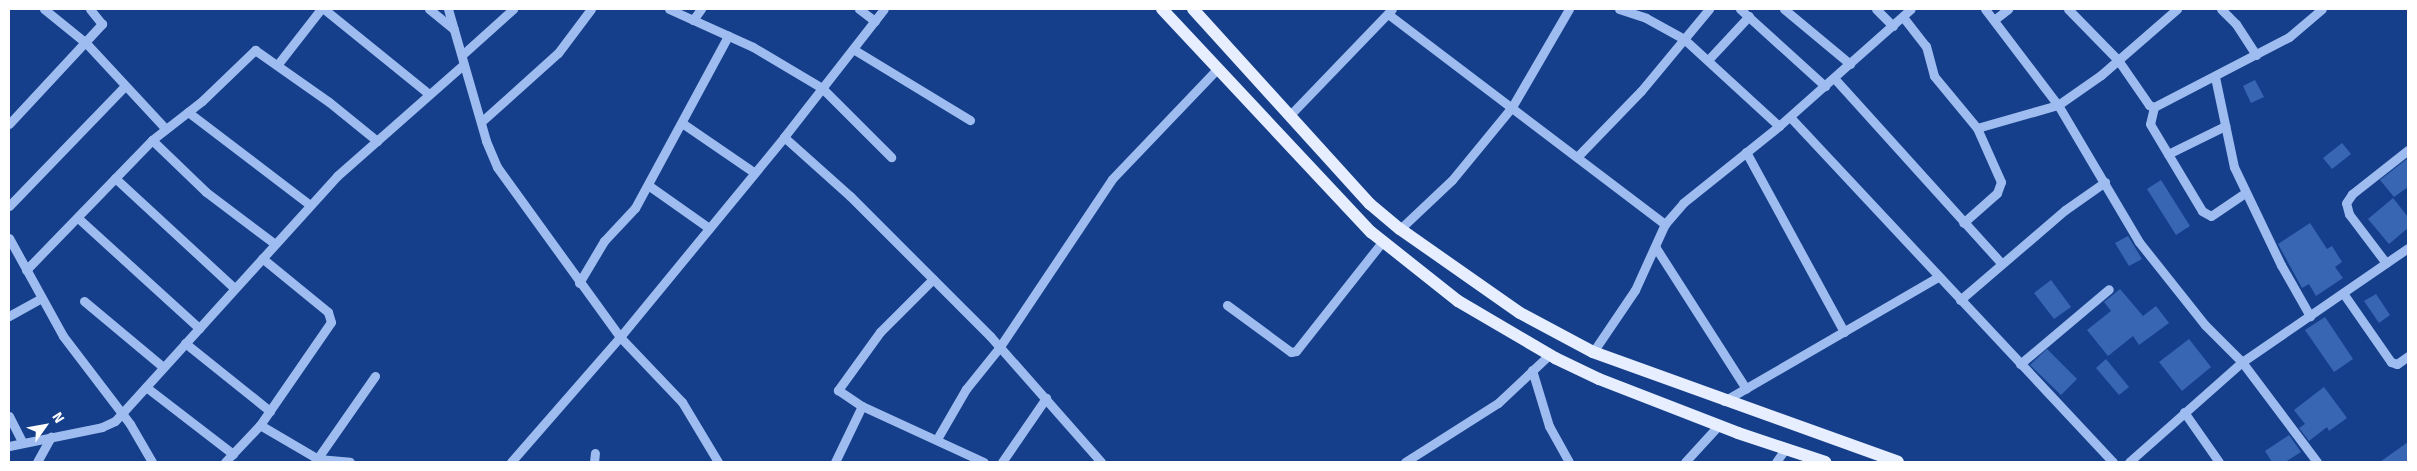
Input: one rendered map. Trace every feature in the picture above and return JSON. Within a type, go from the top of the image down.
[{"type":"main road","points":[[1162,9],[1323,184],[1382,242],[1458,300],[1549,354],[1614,386],[1718,426],[1825,462]]},
{"type":"main road","points":[[1193,9],[1370,204],[1400,229],[1520,313],[1593,352],[1724,401],[1898,462]]},
{"type":"street","points":[[44,9],[86,44],[166,129]]},
{"type":"street","points":[[9,124],[86,44],[102,24],[90,9]]},
{"type":"street","points":[[278,64],[320,9]]},
{"type":"street","points":[[324,9],[429,94]]},
{"type":"street","points":[[429,9],[454,30]]},
{"type":"street","points":[[448,9],[481,122],[497,166],[579,283],[620,337],[682,402],[718,462]]},
{"type":"street","points":[[462,55],[513,9]]},
{"type":"street","points":[[481,122],[558,54],[591,9]]},
{"type":"street","points":[[669,9],[728,36],[822,88],[890,156]]},
{"type":"street","points":[[693,20],[701,9]]},
{"type":"street","points":[[859,9],[875,21]]},
{"type":"street","points":[[511,462],[620,337],[784,137],[884,9]]},
{"type":"street","points":[[1400,229],[1452,180],[1512,107],[1569,9]]},
{"type":"street","points":[[1619,9],[1646,18],[1684,39],[1779,126]]},
{"type":"street","points":[[1577,157],[1641,91],[1709,9]]},
{"type":"street","points":[[1740,9],[1825,86]]},
{"type":"street","points":[[1784,9],[1850,64]]},
{"type":"street","points":[[1876,9],[1893,26]]},
{"type":"street","points":[[1593,352],[1635,290],[1656,248],[1665,224],[1683,203],[1790,117],[1911,9]]},
{"type":"street","points":[[1985,9],[2058,104],[2139,242],[2162,274],[2221,344],[2242,362],[2317,462]]},
{"type":"street","points":[[1994,20],[2008,9]]},
{"type":"street","points":[[2068,9],[2118,60],[2149,105],[2154,106],[2215,77],[2289,37],[2322,9]]},
{"type":"street","points":[[1977,128],[2058,104],[2118,60],[2176,9]]},
{"type":"street","points":[[2221,9],[2236,24],[2256,55]]},
{"type":"street","points":[[1290,114],[1390,11],[1665,224]]},
{"type":"street","points":[[1708,60],[1749,16]]},
{"type":"street","points":[[1902,17],[1926,46],[1934,76],[1977,128],[2001,182],[2000,187],[1962,222]]},
{"type":"street","points":[[579,283],[604,241],[634,208],[648,185],[728,36]]},
{"type":"street","points":[[852,49],[970,120]]},
{"type":"street","points":[[26,270],[152,140],[188,112],[251,52],[258,51],[278,64],[377,140]]},
{"type":"street","points":[[9,446],[102,427],[122,414],[337,176],[464,64]]},
{"type":"street","points":[[937,439],[966,389],[999,348],[1112,179],[1217,68]]},
{"type":"street","points":[[2215,77],[2234,167],[2245,193],[2310,316]]},
{"type":"street","points":[[1834,78],[2001,263]]},
{"type":"street","points":[[9,206],[125,86]]},
{"type":"street","points":[[2154,106],[2150,124],[2207,216],[2212,216],[2245,193]]},
{"type":"street","points":[[188,112],[310,205]]},
{"type":"street","points":[[1790,117],[2113,462]]},
{"type":"street","points":[[682,123],[755,173]]},
{"type":"street","points":[[2168,154],[2225,126]]},
{"type":"street","points":[[784,137],[933,279],[1046,398],[1101,462]]},
{"type":"street","points":[[152,140],[206,192],[275,244]]},
{"type":"street","points":[[2386,263],[2349,214],[2346,203],[2352,194],[2408,150]]},
{"type":"street","points":[[1746,152],[1844,332]]},
{"type":"street","points":[[115,178],[234,288]]},
{"type":"street","points":[[1960,300],[2065,210],[2105,182]]},
{"type":"street","points":[[648,185],[709,228]]},
{"type":"street","points":[[78,218],[199,328]]},
{"type":"street","points":[[9,238],[63,336],[122,414],[152,462]]},
{"type":"street","points":[[1227,306],[1291,352],[1296,351],[1382,242]]},
{"type":"street","points":[[1656,248],[1746,388]]},
{"type":"street","points":[[2129,462],[2242,362],[2408,248]]},
{"type":"street","points":[[226,462],[260,425],[331,322],[328,312],[262,258]]},
{"type":"street","points":[[1724,401],[1938,277]]},
{"type":"street","points":[[933,279],[880,332],[838,390],[862,406],[984,462]]},
{"type":"street","points":[[2020,364],[2109,289]]},
{"type":"street","points":[[2343,293],[2391,362],[2396,364],[2408,356]]},
{"type":"street","points":[[9,316],[41,298]]},
{"type":"street","points":[[84,302],[164,368]]},
{"type":"street","points":[[185,343],[270,411]]},
{"type":"street","points":[[1405,462],[1468,425],[1549,354]]},
{"type":"street","points":[[1532,370],[1549,426],[1569,462]]},
{"type":"street","points":[[316,460],[375,376]]},
{"type":"street","points":[[146,387],[234,454]]},
{"type":"street","points":[[1002,462],[1046,398]]},
{"type":"street","points":[[835,462],[862,406]]},
{"type":"street","points":[[2184,412],[2219,462]]},
{"type":"street","points":[[9,416],[23,443]]},
{"type":"street","points":[[260,425],[316,460],[350,462]]},
{"type":"street","points":[[1685,462],[1718,426]]},
{"type":"street","points":[[38,462],[52,437]]},
{"type":"street","points":[[1776,462],[1785,449]]},
{"type":"building","points":[[2255,80],[2264,97],[2251,103],[2243,86]]},
{"type":"building","points":[[2342,143],[2351,154],[2332,169],[2323,158]]},
{"type":"building","points":[[2408,158],[2408,187],[2394,197],[2380,180]]},
{"type":"building","points":[[2161,180],[2190,226],[2176,235],[2147,189]]},
{"type":"building","points":[[2393,198],[2408,217],[2408,228],[2389,244],[2368,219]]},
{"type":"building","points":[[2310,223],[2327,249],[2332,246],[2342,262],[2335,267],[2343,278],[2316,296],[2309,284],[2302,288],[2278,244]]},
{"type":"building","points":[[2128,236],[2142,259],[2129,266],[2115,243]]},
{"type":"building","points":[[2051,280],[2071,307],[2054,319],[2034,293]]},
{"type":"building","points":[[2120,289],[2143,316],[2156,306],[2169,323],[2139,345],[2133,336],[2108,356],[2087,330],[2111,311],[2104,302]]},
{"type":"building","points":[[2376,294],[2390,315],[2379,323],[2364,301]]},
{"type":"building","points":[[2325,317],[2353,359],[2334,372],[2305,330]]},
{"type":"building","points":[[2189,339],[2211,367],[2182,391],[2159,362]]},
{"type":"building","points":[[2047,349],[2077,379],[2061,395],[2030,365]]},
{"type":"building","points":[[2106,359],[2129,387],[2119,395],[2096,368]]},
{"type":"building","points":[[2324,387],[2347,418],[2329,431],[2327,427],[2309,441],[2299,428],[2305,424],[2294,410]]},
{"type":"building","points":[[2289,435],[2301,452],[2285,462],[2272,462],[2265,451]]},
{"type":"building","points":[[2408,442],[2408,462],[2380,462]]}]
